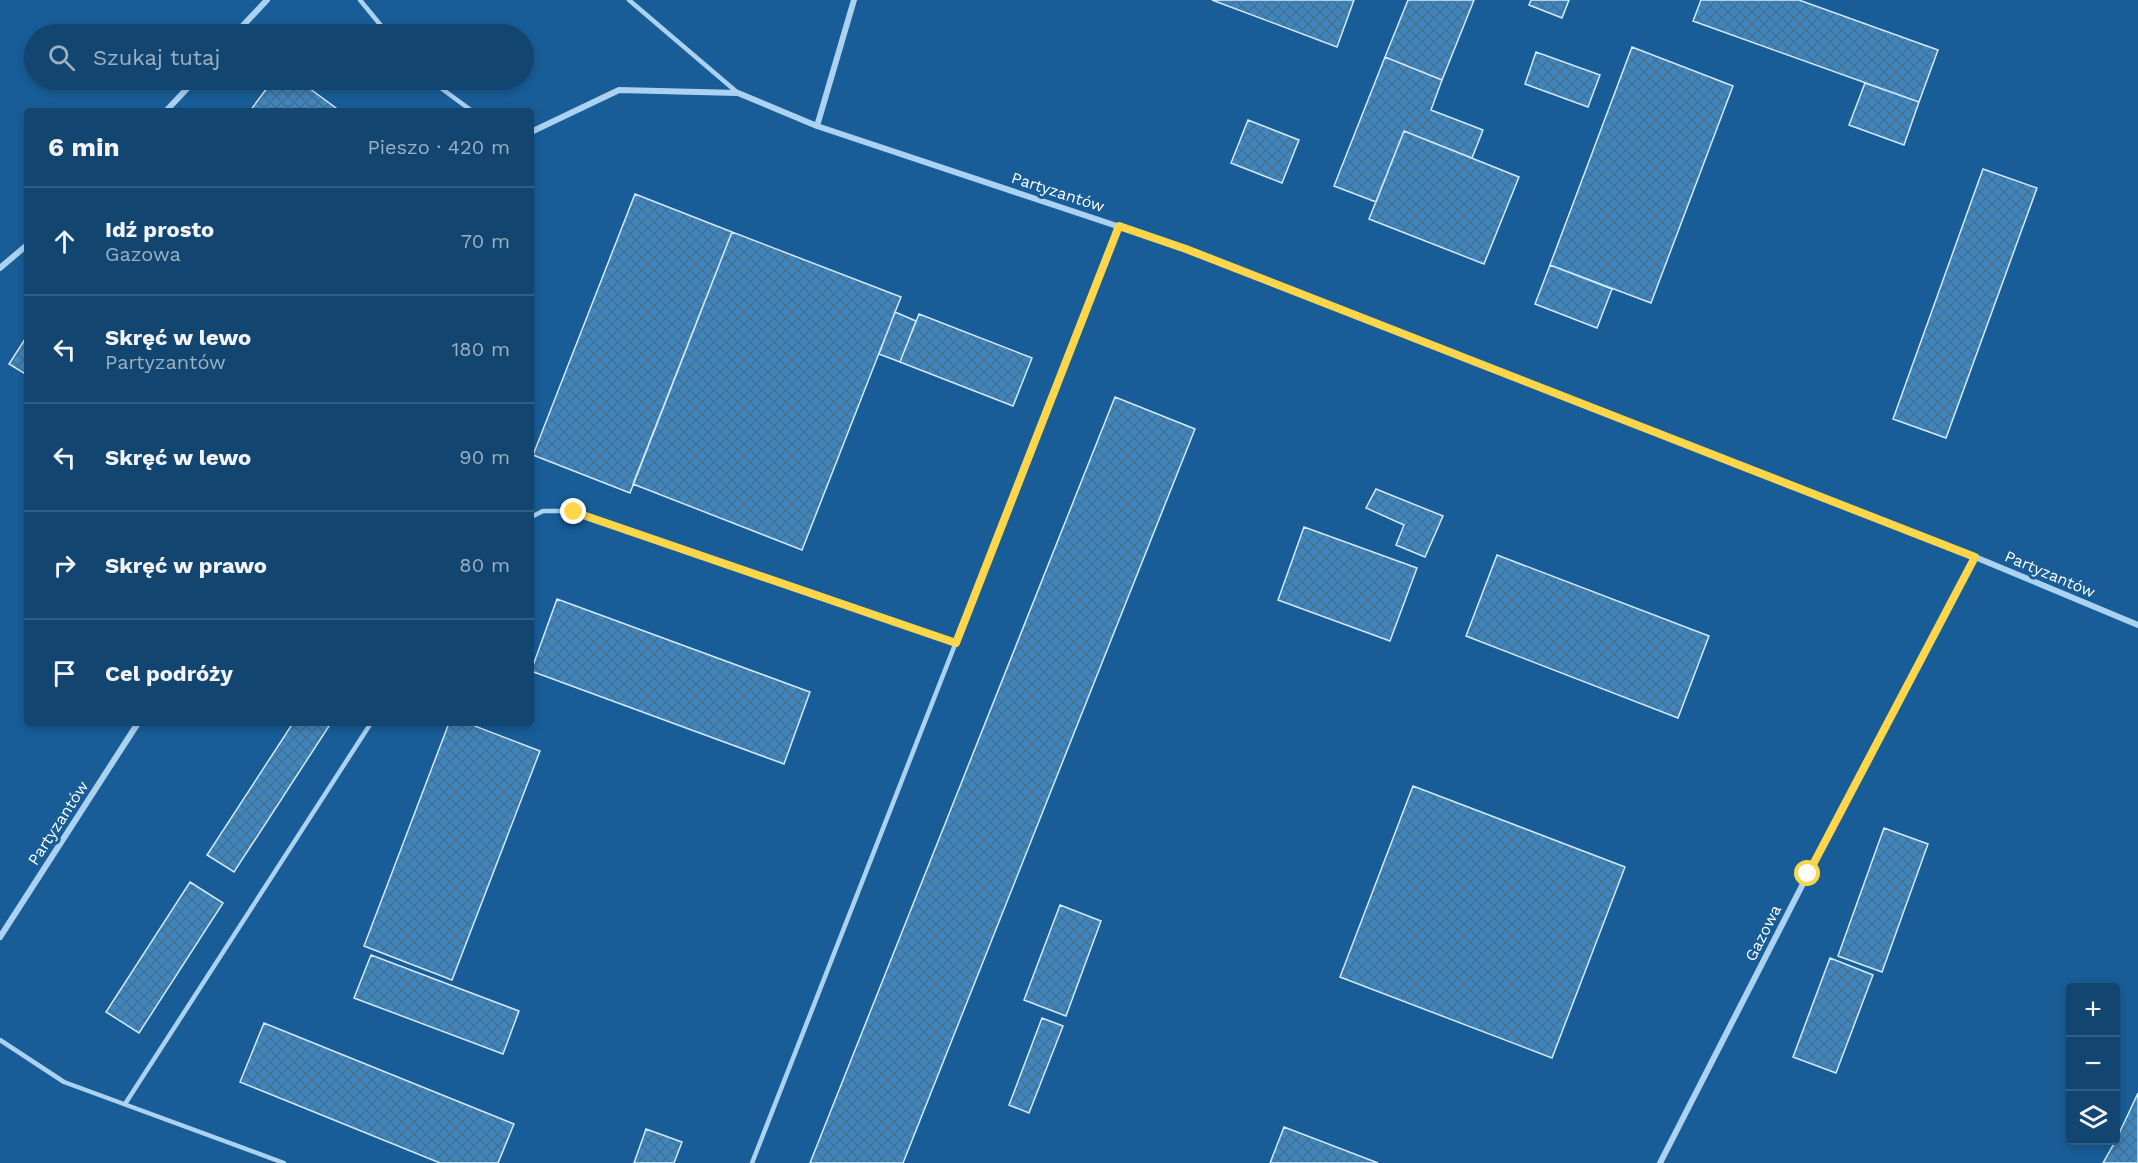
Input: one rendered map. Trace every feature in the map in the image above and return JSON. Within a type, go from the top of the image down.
[{"type":"street","points":[[244,24],[267,0]]},
{"type":"street","points":[[817,126],[854,0]]},
{"type":"street","points":[[169,108],[186,90]]},
{"type":"street","name":"Partyzantów","points":[[534,131],[619,90],[738,93],[817,126],[1186,249],[1975,557],[2138,625]]},
{"type":"street","points":[[0,268],[24,248]]},
{"type":"street","name":"Gazowa","points":[[1660,1163],[1808,874],[1975,557]]},
{"type":"street","name":"Partyzantów","points":[[0,937],[136,726]]},
{"type":"lane","points":[[360,0],[380,24]]},
{"type":"lane","points":[[629,0],[738,93]]},
{"type":"lane","points":[[444,90],[468,108]]},
{"type":"lane","points":[[752,1163],[1119,226]]},
{"type":"lane","points":[[534,516],[543,511],[574,512],[956,643]]},
{"type":"lane","points":[[125,1104],[369,726]]},
{"type":"lane","points":[[0,1040],[64,1082],[284,1163]]},
{"type":"building","points":[[1212,0],[1354,0],[1337,47]]},
{"type":"building","points":[[1408,0],[1474,0],[1442,80],[1385,57]]},
{"type":"building","points":[[1531,0],[1569,0],[1562,18],[1529,5]]},
{"type":"building","points":[[1701,0],[1799,0],[1938,50],[1919,102],[1693,21]]},
{"type":"building","points":[[1632,47],[1733,86],[1651,303],[1550,265]]},
{"type":"building","points":[[1536,52],[1600,75],[1588,107],[1525,84]]},
{"type":"building","points":[[1385,57],[1442,80],[1431,110],[1483,130],[1472,158],[1404,131],[1376,202],[1334,186]]},
{"type":"building","points":[[1865,83],[1919,102],[1904,145],[1849,125]]},
{"type":"building","points":[[266,90],[312,90],[336,108],[252,108]]},
{"type":"building","points":[[1248,120],[1299,140],[1282,183],[1231,163]]},
{"type":"building","points":[[1404,131],[1519,177],[1484,264],[1369,219]]},
{"type":"building","points":[[1983,169],[2037,188],[1946,438],[1893,419]]},
{"type":"building","points":[[635,194],[732,232],[630,493],[534,455]]},
{"type":"building","points":[[732,232],[901,297],[802,550],[633,484]]},
{"type":"building","points":[[1550,265],[1612,289],[1597,328],[1535,304]]},
{"type":"building","points":[[895,312],[916,321],[900,362],[879,354]]},
{"type":"building","points":[[919,314],[1032,358],[1013,406],[900,362]]},
{"type":"building","points":[[24,341],[24,373],[9,364]]},
{"type":"building","points":[[1115,397],[1195,429],[903,1163],[810,1163]]},
{"type":"building","points":[[1376,489],[1443,516],[1425,557],[1396,545],[1404,525],[1366,508]]},
{"type":"building","points":[[1304,527],[1417,568],[1390,641],[1278,600]]},
{"type":"building","points":[[1497,555],[1709,636],[1678,718],[1466,636]]},
{"type":"building","points":[[557,599],[810,692],[784,764],[534,672],[534,663]]},
{"type":"building","points":[[291,726],[329,726],[234,872],[207,855]]},
{"type":"building","points":[[448,726],[475,726],[540,751],[452,980],[364,946]]},
{"type":"building","points":[[1413,786],[1625,867],[1552,1058],[1340,977]]},
{"type":"building","points":[[1884,828],[1928,844],[1882,972],[1838,956]]},
{"type":"building","points":[[190,882],[223,903],[139,1033],[106,1012]]},
{"type":"building","points":[[1060,905],[1101,921],[1066,1016],[1024,1000]]},
{"type":"building","points":[[371,955],[519,1011],[503,1054],[354,998]]},
{"type":"building","points":[[1830,958],[1873,975],[1836,1073],[1793,1057]]},
{"type":"building","points":[[1042,1018],[1063,1026],[1029,1113],[1009,1105]]},
{"type":"building","points":[[264,1023],[514,1124],[498,1163],[440,1163],[240,1082]]},
{"type":"building","points":[[2138,1093],[2138,1163],[2103,1163],[2113,1145],[2120,1145],[2120,1131]]},
{"type":"building","points":[[1284,1127],[1378,1163],[1270,1163]]},
{"type":"building","points":[[646,1129],[682,1142],[674,1163],[634,1163]]},
{"type":"route","points":[[574,512],[956,643],[1119,226],[1186,249],[1975,557],[1808,874]]}]
